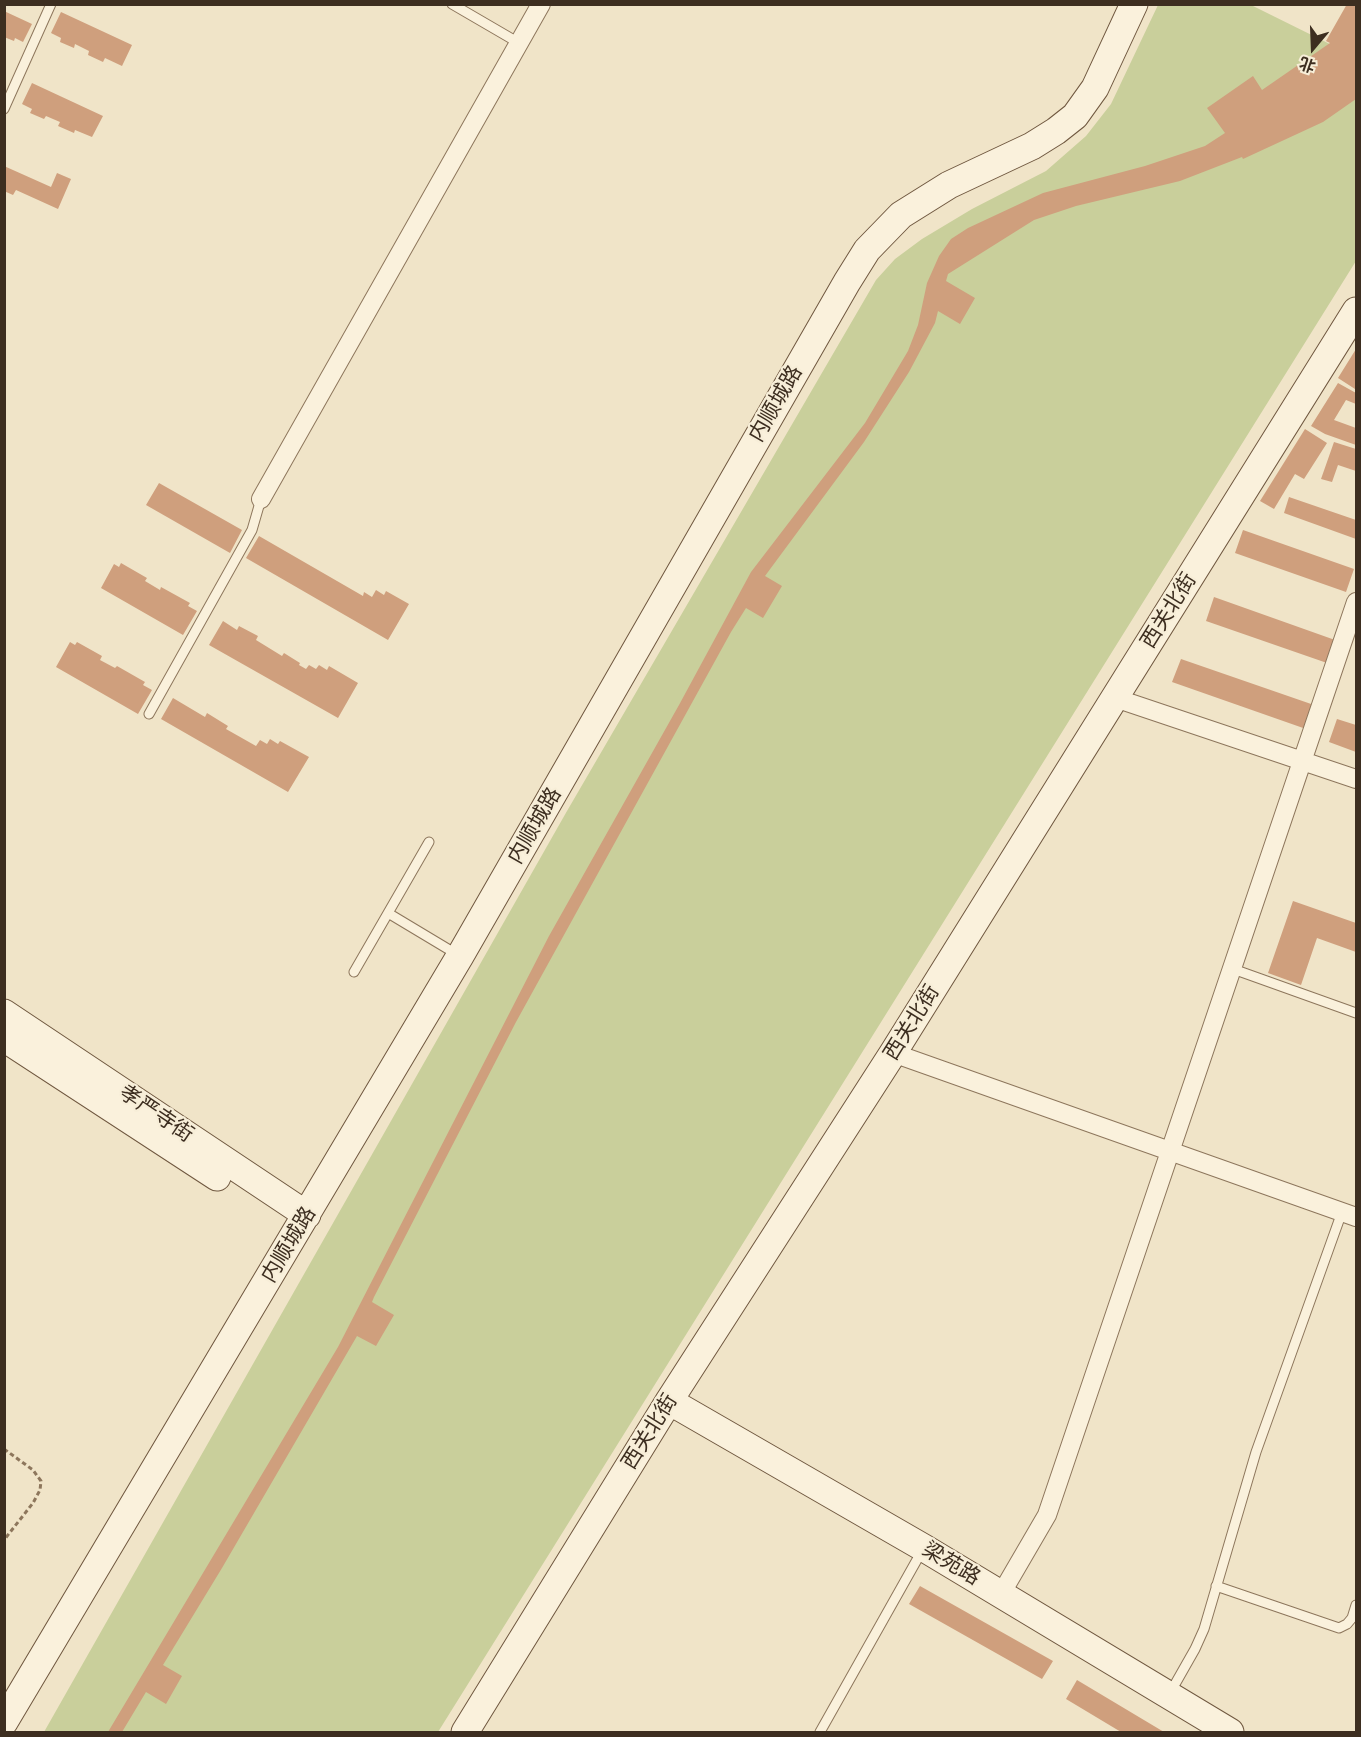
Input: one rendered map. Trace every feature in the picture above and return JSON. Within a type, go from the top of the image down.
[{"type":"street","points":[[261,499],[541,4]]},
{"type":"street","name":"内顺城路","points":[[4,1722],[460,956],[867,250],[901,215],[949,184],[1032,146],[1075,116],[1095,88],[1134,4]]},
{"type":"street","name":"西关北街","points":[[465,1732],[669,1401],[893,1053],[1356,311]]},
{"type":"street","points":[[1001,1594],[1047,1515],[1356,602]]},
{"type":"street","points":[[1115,698],[1356,779]]},
{"type":"street","name":"孝严寺街","points":[[4,1013],[302,1222]]},
{"type":"street","name":"孝严寺街","points":[[4,1038],[302,1222]]},
{"type":"street","points":[[893,1053],[1349,1214]]},
{"type":"street","name":"梁苑路","points":[[669,1401],[924,1548],[1230,1732]]},
{"type":"lane","points":[[4,109],[51,4]]},
{"type":"lane","points":[[452,4],[519,43]]},
{"type":"lane","points":[[149,714],[252,530],[261,499]]},
{"type":"lane","points":[[354,972],[429,842]]},
{"type":"lane","points":[[388,914],[460,956]]},
{"type":"lane","points":[[1233,969],[1356,1013]]},
{"type":"lane","points":[[1168,1695],[1195,1649],[1209,1612],[1256,1452],[1349,1214]]},
{"type":"lane","points":[[820,1732],[924,1548]]},
{"type":"lane","points":[[1216,1586],[1339,1628],[1352,1618],[1356,1605]]},
{"type":"path","points":[[4,1449],[33,1470],[41,1481],[40,1490],[33,1503],[4,1540]]},
{"type":"green space","points":[[1158,5],[1251,5],[1356,57],[1356,261],[438,1732],[44,1732],[567,811],[876,280],[895,259],[922,239],[972,209],[1046,171],[1086,136],[1111,104]]},
{"type":"building","points":[[1347,4],[1356,4],[1356,99],[1323,122],[1243,159],[1242,157],[1180,181],[1076,206],[1034,220],[948,274],[946,281],[975,298],[960,324],[938,311],[935,323],[909,372],[864,442],[765,576],[782,586],[763,618],[746,608],[731,632],[516,1022],[374,1297],[372,1302],[394,1315],[376,1346],[357,1336],[163,1665],[182,1676],[166,1704],[146,1692],[122,1732],[108,1732],[338,1347],[549,936],[751,572],[865,423],[908,351],[918,325],[927,283],[939,256],[951,239],[968,228],[1043,193],[1145,166],[1205,146],[1225,133],[1207,108],[1253,76],[1262,90],[1330,43],[1326,41]]},
{"type":"building","points":[[4,11],[32,24],[23,42],[15,38],[14,41],[4,37]]},
{"type":"building","points":[[61,12],[132,45],[122,66],[105,58],[103,62],[88,55],[89,51],[75,44],[74,48],[60,42],[61,38],[51,33]]},
{"type":"building","points":[[32,83],[103,116],[92,137],[58,126],[60,122],[46,116],[44,119],[30,113],[32,109],[22,104]]},
{"type":"building","points":[[4,166],[51,187],[57,173],[71,179],[58,209],[16,190],[13,195],[4,191]]},
{"type":"building","points":[[1356,349],[1356,386],[1355,389],[1338,378]]},
{"type":"building","points":[[1338,383],[1356,393],[1356,404],[1346,400],[1334,420],[1356,428],[1356,445],[1325,434],[1311,426]]},
{"type":"building","points":[[1305,429],[1327,443],[1304,479],[1295,474],[1274,509],[1260,501]]},
{"type":"building","points":[[1334,442],[1356,449],[1356,471],[1338,465],[1332,482],[1321,479]]},
{"type":"building","points":[[159,483],[242,530],[230,553],[146,505]]},
{"type":"building","points":[[1289,497],[1356,520],[1356,539],[1284,513]]},
{"type":"building","points":[[1243,530],[1354,569],[1346,592],[1235,553]]},
{"type":"building","points":[[259,536],[363,596],[364,592],[372,597],[376,590],[384,595],[386,591],[409,604],[388,640],[246,558]]},
{"type":"building","points":[[121,563],[147,578],[145,581],[160,590],[161,587],[190,603],[188,606],[197,611],[183,635],[101,588],[114,564],[119,567]]},
{"type":"building","points":[[1214,597],[1335,640],[1327,663],[1206,621]]},
{"type":"building","points":[[223,621],[237,630],[239,626],[258,636],[256,640],[282,656],[284,653],[306,669],[309,665],[316,669],[319,665],[327,670],[329,666],[358,683],[338,718],[209,645]]},
{"type":"building","points":[[70,642],[75,645],[77,642],[102,656],[100,660],[115,668],[117,666],[145,682],[143,685],[152,690],[138,714],[56,667]]},
{"type":"building","points":[[1181,659],[1314,705],[1306,729],[1172,682]]},
{"type":"building","points":[[173,698],[205,717],[207,713],[228,726],[226,729],[256,746],[260,740],[267,744],[270,739],[278,744],[280,741],[309,757],[288,792],[161,719]]},
{"type":"building","points":[[1337,719],[1356,725],[1356,752],[1329,742]]},
{"type":"building","points":[[1293,901],[1356,923],[1356,952],[1317,938],[1301,985],[1268,973]]},
{"type":"building","points":[[920,1586],[1053,1661],[1042,1679],[909,1604]]},
{"type":"building","points":[[1077,1680],[1164,1732],[1121,1732],[1066,1699]]}]
